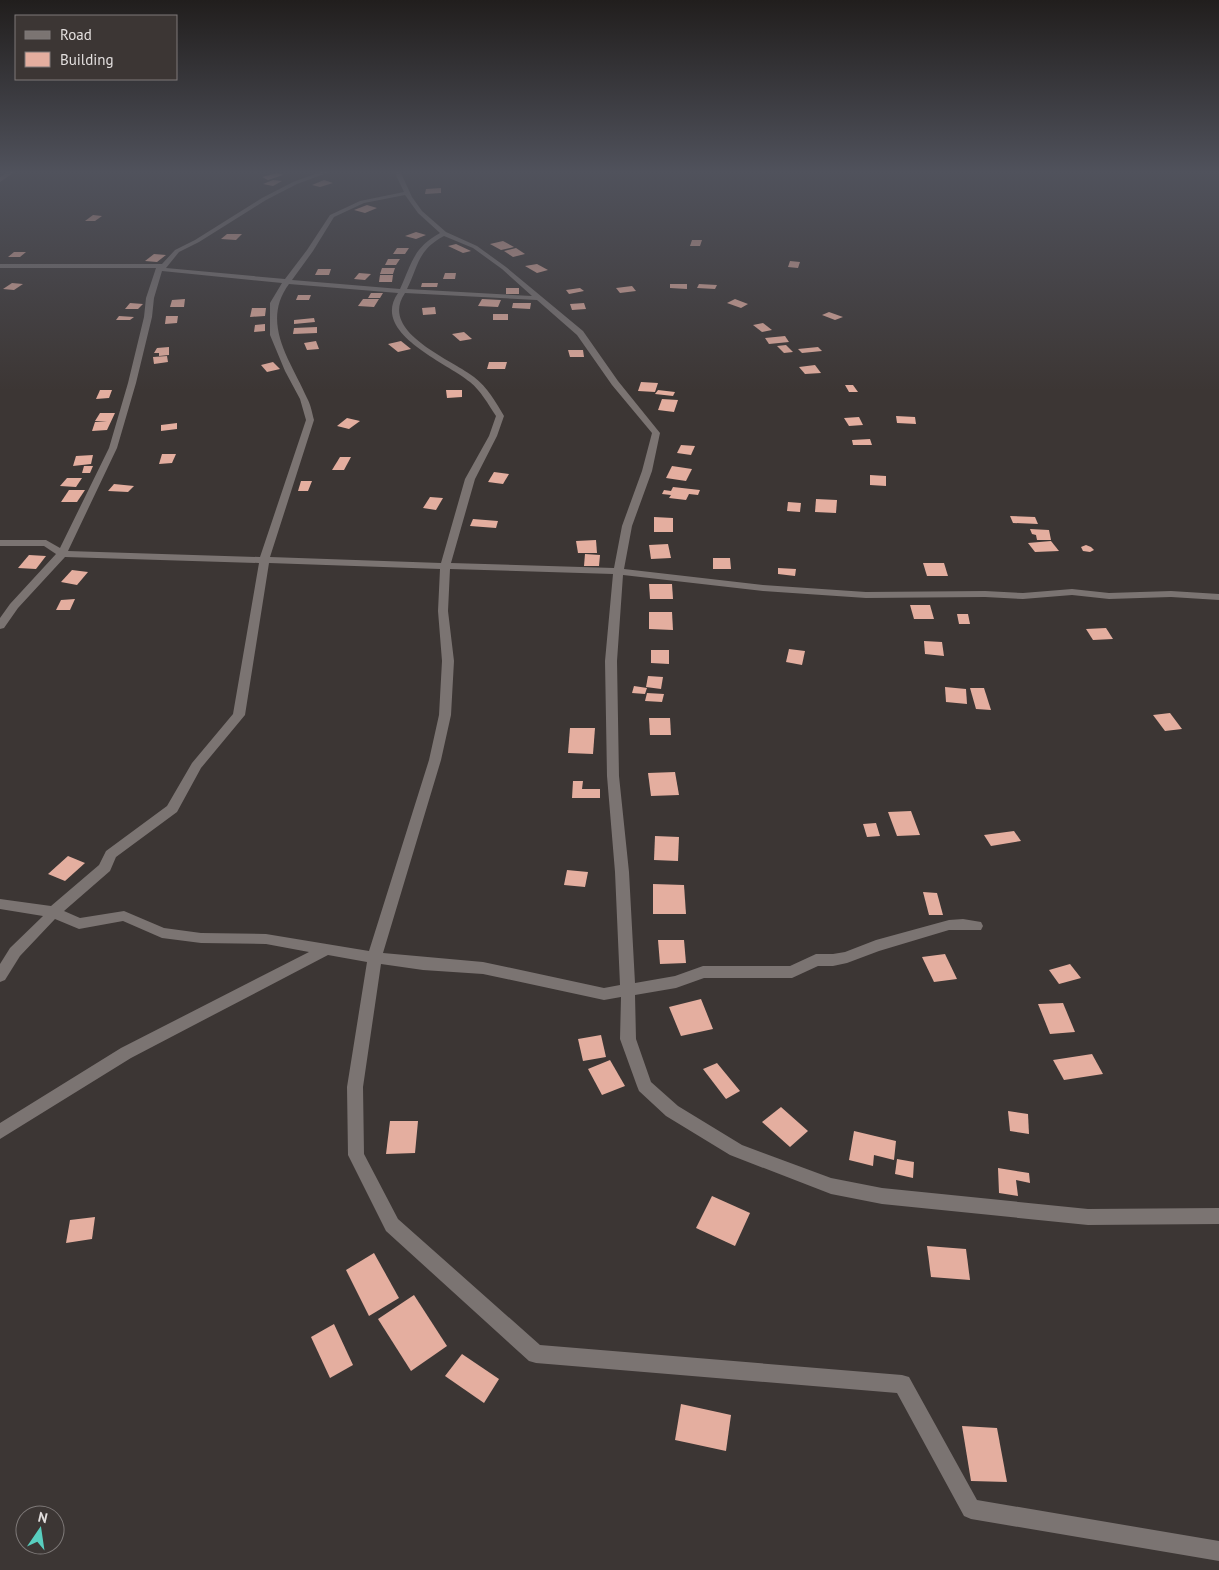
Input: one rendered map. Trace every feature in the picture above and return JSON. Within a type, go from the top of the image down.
[{"type":"street","points":[[0,626],[14,606],[62,554],[113,448],[132,383],[148,317],[150,298],[162,267],[177,250],[190,244]]},
{"type":"street","points":[[0,976],[15,952],[48,920],[53,912],[105,868],[112,854],[172,810],[196,766],[239,714],[264,561],[310,420],[304,399],[289,371],[274,335],[274,303],[286,282],[314,244]]},
{"type":"street","points":[[426,244],[416,255],[405,290],[395,302],[396,317],[407,333],[430,354],[466,374],[486,392],[500,416],[493,436],[470,479],[445,567],[443,611],[448,661],[445,715],[435,760],[376,958],[355,1086],[356,1155],[392,1224],[536,1354],[902,1384],[971,1508],[1219,1550]]},
{"type":"street","points":[[468,244],[504,268],[580,334],[614,383],[656,433],[648,471],[627,526],[618,571],[611,661],[612,758],[622,872],[628,990],[628,1039],[646,1086],[672,1111],[736,1150],[831,1186],[882,1196],[1088,1216],[1219,1216]]},
{"type":"street","points":[[0,266],[162,267],[286,282],[537,298]]},
{"type":"street","points":[[0,543],[46,543],[62,554],[618,571],[637,575],[763,588],[866,595],[985,594],[1023,596],[1072,592],[1109,596],[1171,594],[1219,597]]},
{"type":"street","points":[[0,904],[53,912],[79,924],[124,916],[162,933],[201,938],[266,939],[328,948],[376,958],[423,964],[484,968],[604,994],[676,982],[703,972],[792,972],[816,960],[833,960],[847,957],[868,948],[949,925],[963,924],[976,926]]},
{"type":"street","points":[[0,1132],[126,1053],[328,948]]},
{"type":"building","points":[[457,244],[471,251],[463,253],[448,246]]},
{"type":"building","points":[[490,244],[509,244],[514,247],[501,250]]},
{"type":"building","points":[[691,244],[701,244],[700,246],[690,246]]},
{"type":"building","points":[[397,248],[409,248],[405,254],[393,254]]},
{"type":"building","points":[[516,248],[525,254],[513,257],[504,251]]},
{"type":"building","points":[[14,252],[26,252],[20,257],[8,257]]},
{"type":"building","points":[[154,254],[166,255],[157,262],[145,261]]},
{"type":"building","points":[[388,259],[400,259],[396,265],[385,265]]},
{"type":"building","points":[[790,261],[800,262],[798,268],[788,267]]},
{"type":"building","points":[[537,264],[548,270],[537,273],[525,266]]},
{"type":"building","points":[[382,268],[395,268],[393,274],[380,274]]},
{"type":"building","points":[[318,269],[331,269],[329,275],[315,275]]},
{"type":"building","points":[[359,273],[371,274],[365,280],[354,279]]},
{"type":"building","points":[[445,273],[456,273],[455,279],[443,279]]},
{"type":"building","points":[[380,275],[393,275],[392,282],[379,282]]},
{"type":"building","points":[[12,283],[23,284],[14,290],[3,289]]},
{"type":"building","points":[[422,283],[438,283],[437,287],[421,287]]},
{"type":"building","points":[[670,284],[687,284],[687,289],[670,288]]},
{"type":"building","points":[[699,284],[717,285],[715,289],[697,288]]},
{"type":"building","points":[[632,286],[636,291],[620,293],[616,288]]},
{"type":"building","points":[[506,288],[519,288],[519,294],[506,294]]},
{"type":"building","points":[[580,288],[584,291],[569,294],[566,290]]},
{"type":"building","points":[[371,293],[383,293],[380,298],[368,298]]},
{"type":"building","points":[[298,295],[311,295],[309,300],[296,300]]},
{"type":"building","points":[[185,299],[184,307],[170,307],[172,300]]},
{"type":"building","points":[[363,299],[379,299],[374,307],[358,306]]},
{"type":"building","points":[[482,299],[501,300],[498,307],[478,306]]},
{"type":"building","points":[[735,299],[748,304],[741,308],[727,303]]},
{"type":"building","points":[[130,303],[143,304],[138,309],[125,309]]},
{"type":"building","points":[[513,303],[531,303],[530,309],[512,308]]},
{"type":"building","points":[[584,303],[586,309],[572,310],[570,304]]},
{"type":"building","points":[[435,307],[436,314],[423,315],[422,308]]},
{"type":"building","points":[[252,308],[266,308],[265,316],[250,317]]},
{"type":"building","points":[[829,312],[843,317],[835,320],[822,315]]},
{"type":"building","points":[[493,314],[508,314],[508,320],[493,320]]},
{"type":"building","points":[[119,316],[134,317],[130,320],[116,320]]},
{"type":"building","points":[[166,316],[178,316],[177,323],[165,324]]},
{"type":"building","points":[[314,318],[315,322],[294,324],[294,320]]},
{"type":"building","points":[[763,323],[772,330],[762,332],[753,325]]},
{"type":"building","points":[[265,324],[265,331],[254,332],[255,325]]},
{"type":"building","points":[[317,327],[317,333],[293,334],[294,328]]},
{"type":"building","points":[[464,332],[472,339],[460,341],[452,334]]},
{"type":"building","points":[[785,336],[789,342],[769,344],[765,338]]},
{"type":"building","points":[[316,341],[319,349],[307,350],[304,343]]},
{"type":"building","points":[[401,341],[411,349],[398,352],[388,344]]},
{"type":"building","points":[[786,345],[793,352],[784,353],[777,346]]},
{"type":"building","points":[[169,347],[169,355],[159,356],[159,353],[154,353],[157,348]]},
{"type":"building","points":[[818,347],[822,351],[802,353],[798,349]]},
{"type":"building","points":[[568,350],[583,350],[584,357],[570,357]]},
{"type":"building","points":[[167,356],[168,362],[154,364],[153,357]]},
{"type":"building","points":[[273,362],[280,369],[267,372],[261,365]]},
{"type":"building","points":[[489,362],[507,362],[505,369],[487,369]]},
{"type":"building","points":[[815,365],[821,373],[805,374],[799,367]]},
{"type":"building","points":[[641,382],[658,383],[655,392],[638,391]]},
{"type":"building","points":[[845,385],[853,385],[858,392],[849,392]]},
{"type":"building","points":[[100,390],[112,390],[109,398],[96,399]]},
{"type":"building","points":[[446,390],[462,390],[462,397],[447,398]]},
{"type":"building","points":[[658,390],[675,392],[673,396],[655,394]]},
{"type":"building","points":[[662,399],[678,400],[674,412],[658,410]]},
{"type":"building","points":[[100,413],[115,413],[107,430],[92,431],[95,422],[107,421],[95,421]]},
{"type":"building","points":[[896,416],[915,417],[916,424],[897,423]]},
{"type":"building","points":[[859,417],[863,425],[849,426],[844,418]]},
{"type":"building","points":[[347,418],[360,421],[349,429],[337,426]]},
{"type":"building","points":[[177,423],[177,429],[161,431],[161,425]]},
{"type":"building","points":[[870,439],[872,445],[853,445],[852,440]]},
{"type":"building","points":[[681,445],[695,446],[691,455],[677,453]]},
{"type":"building","points":[[162,454],[176,454],[172,463],[159,464]]},
{"type":"building","points":[[93,455],[91,464],[73,466],[76,456]]},
{"type":"building","points":[[340,457],[351,457],[344,470],[332,470]]},
{"type":"building","points":[[84,466],[93,466],[90,473],[82,473]]},
{"type":"building","points":[[672,466],[692,469],[686,481],[666,478]]},
{"type":"building","points":[[494,472],[509,474],[503,484],[488,482]]},
{"type":"building","points":[[870,475],[886,476],[886,486],[870,485]]},
{"type":"building","points":[[67,478],[82,478],[76,487],[60,486]]},
{"type":"building","points":[[301,481],[312,481],[308,491],[298,491]]},
{"type":"building","points":[[114,484],[134,486],[128,492],[108,491]]},
{"type":"building","points":[[673,487],[700,490],[698,495],[689,494],[686,500],[669,498],[671,495],[662,494],[664,490],[671,491]]},
{"type":"building","points":[[69,490],[85,490],[77,502],[61,502]]},
{"type":"building","points":[[430,497],[443,498],[436,510],[423,508]]},
{"type":"building","points":[[816,499],[837,500],[836,513],[815,512]]},
{"type":"building","points":[[788,502],[801,503],[800,512],[787,511]]},
{"type":"building","points":[[1010,516],[1035,517],[1038,524],[1013,523]]},
{"type":"building","points":[[654,517],[673,518],[673,532],[654,532]]},
{"type":"building","points":[[473,519],[498,521],[496,528],[470,526]]},
{"type":"building","points":[[1030,529],[1049,530],[1051,540],[1037,540],[1036,535],[1032,534]]},
{"type":"building","points":[[596,540],[597,553],[578,553],[576,541]]},
{"type":"building","points":[[1051,541],[1059,551],[1035,552],[1028,543]]},
{"type":"building","points":[[668,544],[671,558],[651,559],[649,545]]},
{"type":"building","points":[[1086,545],[1094,550],[1090,552],[1083,551],[1081,547]]},
{"type":"building","points":[[585,554],[600,555],[599,566],[584,566]]},
{"type":"building","points":[[29,555],[46,556],[36,569],[18,568]]},
{"type":"building","points":[[713,558],[730,558],[731,569],[713,569]]},
{"type":"building","points":[[923,563],[944,563],[948,576],[927,576]]},
{"type":"building","points":[[778,568],[796,569],[795,576],[778,574]]},
{"type":"building","points":[[72,570],[88,572],[77,585],[61,582]]},
{"type":"building","points":[[649,584],[672,584],[673,599],[650,599]]},
{"type":"building","points":[[75,599],[70,610],[56,610],[61,600]]},
{"type":"building","points":[[910,605],[930,605],[934,619],[914,619]]},
{"type":"building","points":[[649,612],[672,612],[673,630],[649,629]]},
{"type":"building","points":[[957,614],[968,614],[970,624],[959,624]]},
{"type":"building","points":[[1106,628],[1113,639],[1093,640],[1086,629]]},
{"type":"building","points":[[924,641],[942,642],[944,656],[925,654]]},
{"type":"building","points":[[789,649],[805,651],[802,665],[786,662]]},
{"type":"building","points":[[651,650],[669,650],[669,664],[651,663]]},
{"type":"building","points":[[648,676],[663,677],[661,689],[646,687]]},
{"type":"building","points":[[634,686],[647,688],[645,694],[632,693]]},
{"type":"building","points":[[945,687],[966,689],[967,704],[946,702]]},
{"type":"building","points":[[970,688],[984,688],[991,710],[976,709]]},
{"type":"building","points":[[647,693],[664,694],[662,702],[645,701]]},
{"type":"building","points":[[1170,713],[1182,729],[1165,731],[1153,715]]},
{"type":"building","points":[[649,718],[670,718],[671,735],[650,735]]},
{"type":"building","points":[[570,728],[595,728],[593,754],[568,753]]},
{"type":"building","points":[[675,772],[679,795],[651,796],[648,773]]},
{"type":"building","points":[[573,781],[583,781],[582,789],[600,789],[600,798],[572,798]]},
{"type":"building","points":[[911,811],[920,835],[897,836],[888,812]]},
{"type":"building","points":[[876,823],[880,836],[867,837],[863,824]]},
{"type":"building","points":[[1014,831],[1021,841],[991,846],[984,835]]},
{"type":"building","points":[[655,836],[679,837],[678,861],[654,860]]},
{"type":"building","points":[[68,856],[85,863],[65,881],[48,874]]},
{"type":"building","points":[[567,870],[588,872],[585,887],[564,885]]},
{"type":"building","points":[[653,884],[684,885],[686,914],[653,914]]},
{"type":"building","points":[[923,892],[937,893],[943,915],[929,915]]},
{"type":"building","points":[[658,940],[684,940],[686,963],[660,964]]},
{"type":"building","points":[[945,954],[957,979],[934,982],[922,957]]},
{"type":"building","points":[[1070,964],[1081,978],[1059,984],[1049,970]]},
{"type":"building","points":[[701,999],[713,1029],[681,1036],[669,1007]]},
{"type":"building","points":[[1063,1003],[1075,1032],[1050,1034],[1038,1004]]},
{"type":"building","points":[[601,1035],[606,1057],[583,1061],[578,1039]]},
{"type":"building","points":[[1092,1054],[1103,1074],[1064,1080],[1053,1060]]},
{"type":"building","points":[[610,1060],[625,1086],[602,1095],[588,1069]]},
{"type":"building","points":[[717,1063],[740,1091],[726,1099],[703,1069]]},
{"type":"building","points":[[781,1107],[808,1131],[790,1147],[762,1122]]},
{"type":"building","points":[[1008,1111],[1028,1114],[1029,1134],[1010,1131]]},
{"type":"building","points":[[390,1121],[418,1121],[415,1153],[386,1154]]},
{"type":"building","points":[[854,1131],[896,1141],[894,1160],[874,1155],[873,1166],[849,1160]]},
{"type":"building","points":[[897,1159],[914,1162],[913,1178],[895,1174]]},
{"type":"building","points":[[998,1168],[1029,1173],[1030,1183],[1016,1180],[1018,1196],[999,1193]]},
{"type":"building","points":[[712,1196],[750,1213],[735,1246],[696,1228]]},
{"type":"building","points":[[95,1217],[92,1239],[66,1243],[70,1220]]},
{"type":"building","points":[[927,1246],[966,1249],[970,1280],[931,1277]]},
{"type":"building","points":[[374,1253],[399,1298],[369,1316],[346,1270]]},
{"type":"building","points":[[414,1295],[447,1346],[411,1371],[378,1319]]},
{"type":"building","points":[[334,1324],[353,1365],[330,1378],[311,1337]]},
{"type":"building","points":[[462,1354],[499,1379],[484,1403],[445,1376]]},
{"type":"building","points":[[681,1404],[731,1415],[726,1451],[675,1440]]},
{"type":"building","points":[[962,1426],[997,1428],[1007,1482],[971,1481]]}]
